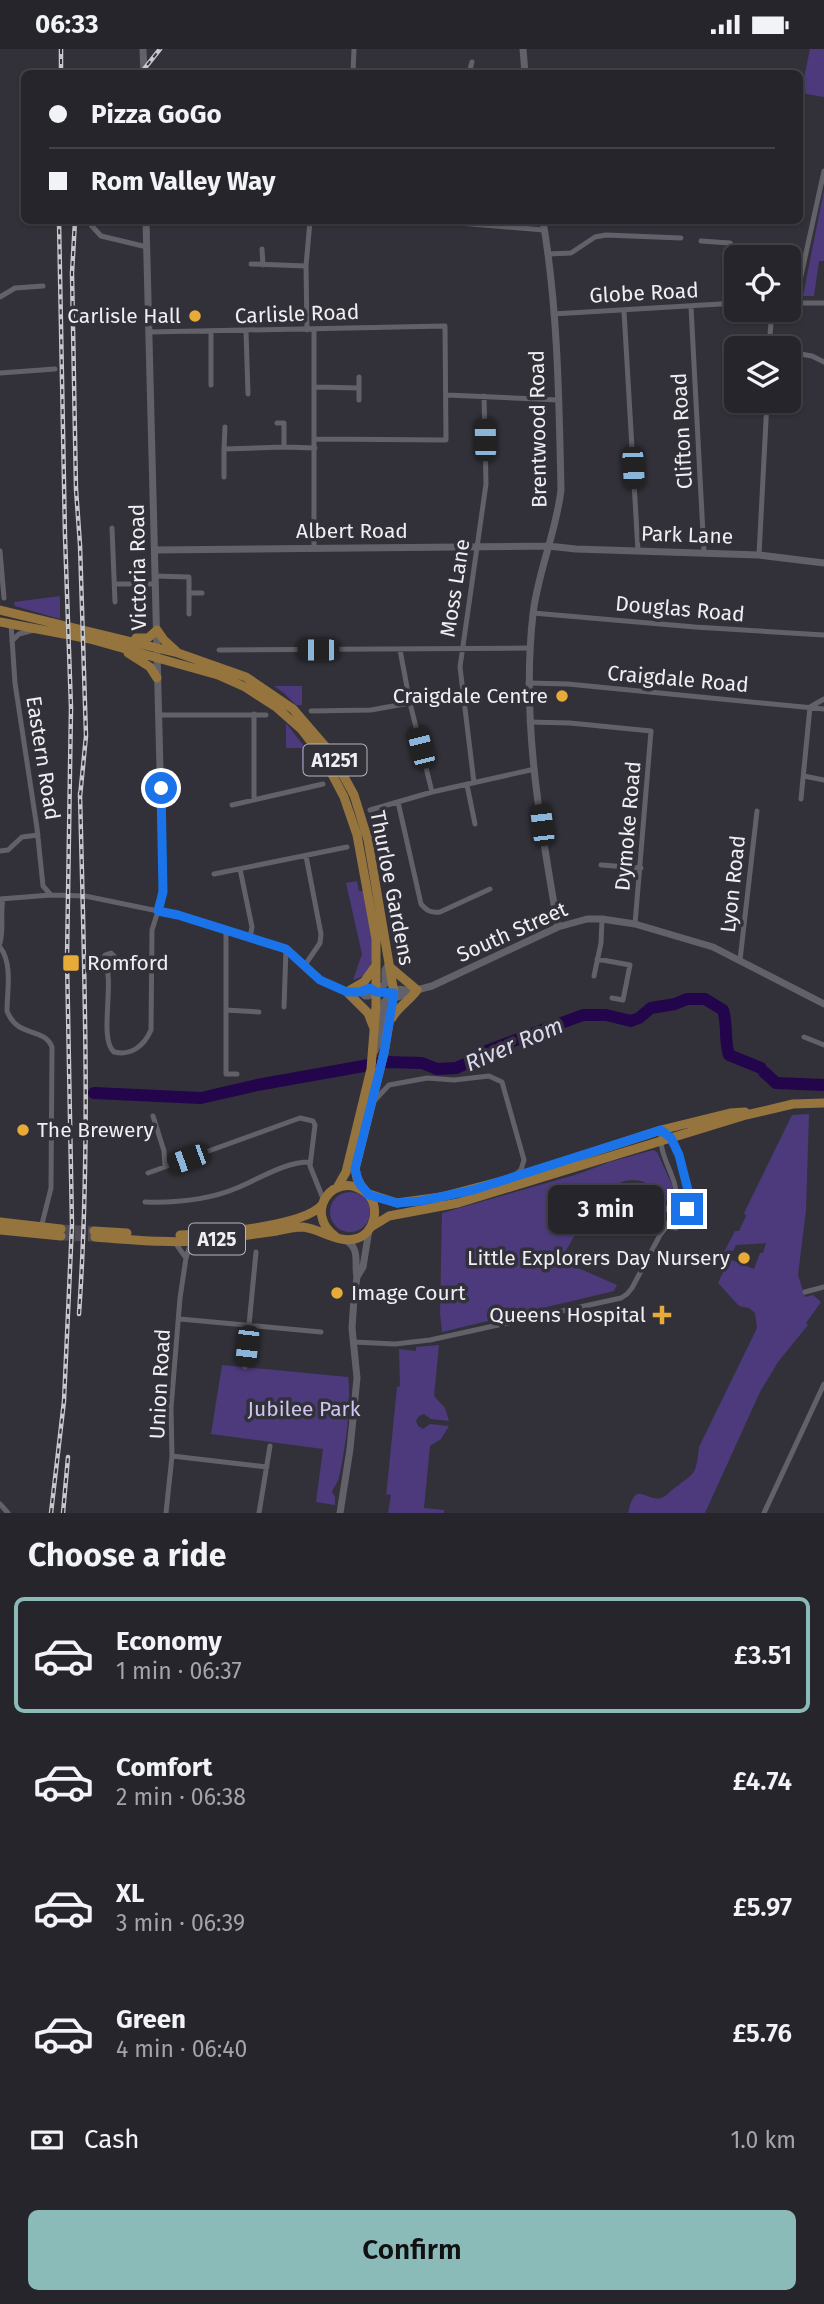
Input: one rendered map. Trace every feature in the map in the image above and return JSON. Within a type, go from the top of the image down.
[{"type":"main road","name":"A1251","points":[[0,612],[59,622],[157,652]]},
{"type":"main road","points":[[0,612],[10,624]]},
{"type":"main road","name":"A1251","points":[[0,622],[157,652]]},
{"type":"main road","name":"A1251","points":[[106,635],[145,639],[157,630],[178,653]]},
{"type":"main road","name":"A1251","points":[[111,645],[146,663],[157,678]]},
{"type":"main road","name":"Thurloe Gardens","points":[[157,652],[178,653],[246,677],[293,709],[331,754],[354,795],[368,840],[394,993]]},
{"type":"main road","name":"Thurloe Gardens","points":[[157,652],[245,687],[276,707],[302,730],[324,759],[344,797],[357,835],[374,921],[376,992]]},
{"type":"main road","name":"A1251","points":[[157,678],[160,670],[169,665],[195,668]]},
{"type":"main road","points":[[374,1030],[368,1013],[347,992],[364,982],[377,963]]},
{"type":"main road","points":[[390,966],[413,991],[408,1001],[390,1021]]},
{"type":"main road","name":"A1251","points":[[366,1193],[355,1169],[377,1064],[374,1030],[376,992]]},
{"type":"main road","name":"A1251","points":[[335,1189],[346,1172],[390,1021],[394,993]]},
{"type":"main road","points":[[766,1110],[730,1112],[661,1130],[473,1190],[421,1201],[397,1203],[366,1193],[355,1186],[335,1189],[323,1203],[322,1221],[326,1229],[339,1238],[356,1239],[389,1216],[458,1203],[766,1110],[793,1104],[824,1103]]},
{"type":"main road","points":[[366,1193],[374,1206],[375,1215],[370,1228]]},
{"type":"main road","name":"A125","points":[[323,1203],[318,1210],[303,1217],[212,1234],[95,1234],[191,1241],[300,1227],[339,1238]]},
{"type":"main road","points":[[0,1222],[39,1231]]},
{"type":"main road","points":[[0,1230],[61,1233]]},
{"type":"street","points":[[143,49],[144,70]]},
{"type":"street","points":[[353,70],[354,49]]},
{"type":"street","points":[[523,49],[525,70]]},
{"type":"street","points":[[470,70],[472,62]]},
{"type":"street","points":[[801,266],[824,171]]},
{"type":"street","points":[[91,224],[101,236],[146,247]]},
{"type":"street","name":"Victoria Road","points":[[146,224],[163,892],[158,911]]},
{"type":"street","points":[[307,330],[306,266],[310,224]]},
{"type":"street","points":[[471,224],[544,230]]},
{"type":"street","name":"Brentwood Road","points":[[543,224],[559,400],[561,490],[558,513],[541,568],[533,613],[528,683],[529,722],[558,927]]},
{"type":"street","points":[[548,254],[571,253],[595,237],[606,235],[681,238]]},
{"type":"street","points":[[701,241],[732,245]]},
{"type":"street","points":[[262,249],[263,265]]},
{"type":"street","points":[[251,264],[306,266]]},
{"type":"street","points":[[0,297],[15,288],[43,286]]},
{"type":"street","points":[[801,303],[824,303]]},
{"type":"street","name":"Globe Road","points":[[553,314],[724,304]]},
{"type":"street","name":"Clifton Road","points":[[691,307],[704,553]]},
{"type":"street","points":[[624,311],[638,551]]},
{"type":"street","name":"Carlisle Road","points":[[150,332],[445,326],[447,395]]},
{"type":"street","points":[[314,330],[314,548]]},
{"type":"street","points":[[246,331],[248,394]]},
{"type":"street","points":[[211,332],[211,386]]},
{"type":"street","points":[[801,354],[824,361]]},
{"type":"street","points":[[0,373],[55,369]]},
{"type":"street","points":[[359,377],[359,400]]},
{"type":"street","points":[[316,387],[359,388]]},
{"type":"street","points":[[316,439],[446,440],[447,395],[559,400]]},
{"type":"street","name":"Moss Lane","points":[[475,824],[460,667],[486,484],[484,396]]},
{"type":"street","points":[[760,555],[766,413]]},
{"type":"street","points":[[277,423],[284,423],[284,447]]},
{"type":"street","points":[[224,477],[225,427]]},
{"type":"street","points":[[224,449],[315,448]]},
{"type":"street","points":[[112,528],[115,602]]},
{"type":"street","name":"Park Lane","points":[[548,546],[760,555],[824,562]]},
{"type":"street","name":"Albert Road","points":[[155,550],[548,546]]},
{"type":"street","points":[[0,551],[3,595]]},
{"type":"street","points":[[115,584],[189,577],[189,614]]},
{"type":"street","points":[[189,593],[202,593]]},
{"type":"street","name":"Douglas Road","points":[[533,613],[824,635]]},
{"type":"street","name":"Eastern Road","points":[[10,624],[15,683],[43,886],[51,895]]},
{"type":"street","points":[[12,641],[19,634],[40,629]]},
{"type":"street","points":[[222,657],[220,650],[530,648]]},
{"type":"street","points":[[400,650],[432,792]]},
{"type":"street","name":"Craigdale Road","points":[[528,683],[568,684],[824,709]]},
{"type":"street","points":[[801,799],[810,707],[824,699]]},
{"type":"street","points":[[311,711],[371,710],[410,703]]},
{"type":"street","points":[[254,714],[254,799]]},
{"type":"street","points":[[159,715],[266,715]]},
{"type":"street","name":"Dymoke Road","points":[[529,722],[651,731],[635,924]]},
{"type":"street","points":[[370,810],[432,792],[535,769]]},
{"type":"street","points":[[804,776],[824,780]]},
{"type":"street","points":[[232,805],[323,784]]},
{"type":"street","points":[[398,802],[421,904],[425,909],[432,913],[440,912],[491,889]]},
{"type":"street","name":"Lyon Road","points":[[740,960],[757,811]]},
{"type":"street","points":[[0,851],[8,850],[22,837],[38,835]]},
{"type":"street","points":[[214,874],[347,847]]},
{"type":"street","points":[[304,965],[320,943],[321,935],[306,856]]},
{"type":"street","points":[[601,865],[641,868]]},
{"type":"street","points":[[240,869],[252,927],[250,938]]},
{"type":"street","name":"South Street","points":[[2,899],[51,895],[96,897],[178,915],[286,949],[320,980],[347,992],[360,992],[370,988],[376,992],[394,993],[398,997],[449,979],[558,927],[587,919],[602,919],[635,924],[713,947],[824,1004]]},
{"type":"street","points":[[2,899],[4,923],[0,945],[7,965],[7,1011],[20,1029],[47,1039],[52,1047],[51,1188],[39,1231]]},
{"type":"street","points":[[107,964],[108,1042],[110,1050],[126,1053],[146,1039],[151,1030],[152,930],[158,911]]},
{"type":"street","points":[[594,977],[602,919]]},
{"type":"street","points":[[226,932],[226,1074],[237,1074]]},
{"type":"street","points":[[284,1007],[286,949]]},
{"type":"street","points":[[597,959],[629,965],[623,1000],[612,998]]},
{"type":"street","points":[[376,992],[385,984],[385,970],[390,966]]},
{"type":"street","points":[[377,1064],[384,1002],[394,993]]},
{"type":"street","points":[[226,1010],[259,1011]]},
{"type":"street","points":[[804,1037],[824,1045]]},
{"type":"street","points":[[370,1107],[380,1094],[393,1084],[427,1078],[454,1080],[489,1076],[502,1083],[524,1160],[521,1170],[513,1178]]},
{"type":"street","points":[[153,1116],[164,1151],[165,1167]]},
{"type":"street","points":[[148,1173],[300,1118],[313,1121],[315,1125],[310,1162],[323,1203]]},
{"type":"street","points":[[661,1130],[671,1138],[679,1155],[690,1198],[684,1220],[676,1228],[667,1226],[663,1221],[664,1211],[668,1207],[676,1206],[678,1195],[659,1143],[661,1130]]},
{"type":"street","points":[[145,1202],[166,1203],[207,1197],[234,1189],[269,1172],[310,1162]]},
{"type":"street","points":[[316,1178],[335,1189]]},
{"type":"street","points":[[676,1206],[684,1214]]},
{"type":"street","points":[[353,1342],[395,1344],[430,1340],[621,1298],[632,1288],[667,1226]]},
{"type":"street","points":[[357,1277],[363,1267],[370,1228]]},
{"type":"street","points":[[339,1238],[351,1243],[356,1251],[357,1277],[353,1308],[357,1378],[340,1513]]},
{"type":"street","points":[[174,1241],[186,1258]]},
{"type":"street","name":"Union Road","points":[[166,1513],[172,1456],[171,1408],[186,1258],[191,1241]]},
{"type":"street","points":[[245,1367],[256,1252]]},
{"type":"street","points":[[805,1292],[824,1287]]},
{"type":"street","points":[[180,1319],[321,1332]]},
{"type":"street","points":[[764,1513],[824,1384]]},
{"type":"street","points":[[259,1513],[270,1446]]},
{"type":"street","points":[[172,1456],[267,1467]]},
{"type":"street","points":[[0,1504],[8,1513]]},
{"type":"green space","points":[[810,49],[824,49],[824,97],[803,93]]},
{"type":"green space","points":[[824,190],[824,261],[819,261],[814,296],[803,296]]},
{"type":"green space","points":[[60,596],[60,619],[15,606],[14,602]]},
{"type":"green space","points":[[274,686],[302,686],[302,705],[296,705]]},
{"type":"green space","points":[[286,723],[317,763],[302,767],[302,748],[286,748]]},
{"type":"green space","points":[[357,881],[359,891],[364,891],[373,945],[366,975],[353,980],[362,954],[346,883]]},
{"type":"green space","points":[[809,1114],[806,1210],[798,1275],[805,1297],[813,1295],[821,1302],[806,1323],[808,1325],[778,1362],[760,1392],[705,1513],[628,1513],[631,1502],[638,1494],[652,1498],[664,1496],[693,1473],[699,1447],[757,1328],[755,1313],[749,1308],[739,1306],[718,1283],[726,1266],[722,1256],[735,1231],[739,1231],[746,1216],[744,1213],[792,1115]],"holes":[[[766,1243],[763,1253],[760,1253],[754,1269],[729,1259],[736,1245]]]},
{"type":"green space","points":[[653,1150],[657,1152],[674,1196],[667,1201],[641,1181],[627,1181],[615,1186],[593,1206],[562,1258],[617,1285],[614,1291],[442,1332],[442,1213]]},
{"type":"green space","points":[[350,1192],[364,1198],[370,1212],[364,1226],[350,1232],[336,1226],[330,1212],[336,1198]]},
{"type":"green space","points":[[439,1345],[434,1396],[445,1408],[449,1421],[431,1419],[424,1414],[416,1421],[423,1429],[430,1424],[449,1426],[441,1439],[430,1446],[424,1508],[444,1510],[444,1513],[388,1513],[391,1495],[387,1494],[386,1497],[397,1387],[400,1386],[399,1349],[416,1351],[416,1347]]},
{"type":"green space","name":"Jubilee Park","points":[[222,1365],[348,1377],[346,1441],[338,1479],[332,1492],[335,1505],[316,1502],[323,1449],[211,1434]]},
{"type":"waterway","name":"River Rom","points":[[94,1093],[201,1098],[386,1062],[422,1063],[437,1069],[456,1068],[481,1053],[583,1015],[606,1015],[631,1021],[651,1008],[687,999],[705,999],[723,1010],[729,1055],[761,1068]]},
{"type":"waterway","name":"River Rom","points":[[764,1072],[776,1083],[824,1085]]},
{"type":"tunnel","points":[[61,1229],[94,1231]]},
{"type":"tunnel","points":[[61,1236],[95,1237]]},
{"type":"railway","points":[[61,49],[61,70]]},
{"type":"railway","points":[[143,70],[160,49]]},
{"type":"railway","points":[[51,1513],[64,1401],[72,1225],[67,959],[71,708],[59,224]]},
{"type":"railway","points":[[75,224],[72,273],[76,489],[86,736],[80,797]]},
{"type":"railway","points":[[79,1314],[86,1119],[80,793]]},
{"type":"railway","points":[[63,1513],[68,1457]]},
{"type":"place","name":"Carlisle Hall","points":[[195,316]]},
{"type":"place","name":"Craigdale Centre","points":[[562,696]]},
{"type":"place","name":"Romford","points":[[71,963]]},
{"type":"place","name":"The Brewery","points":[[23,1130]]},
{"type":"place","name":"Little Explorers Day Nursery","points":[[744,1258]]},
{"type":"place","name":"Image Court","points":[[337,1293]]},
{"type":"place","name":"Queens Hospital","points":[[662,1315]]},
{"type":"route","points":[[161,788],[163,892],[158,911],[286,949],[320,980],[347,992],[360,992],[370,988],[376,992],[394,993],[384,1053],[355,1169],[355,1175],[364,1191],[397,1203],[441,1197],[513,1178],[661,1130],[671,1138],[679,1155],[690,1198],[687,1209]]}]
